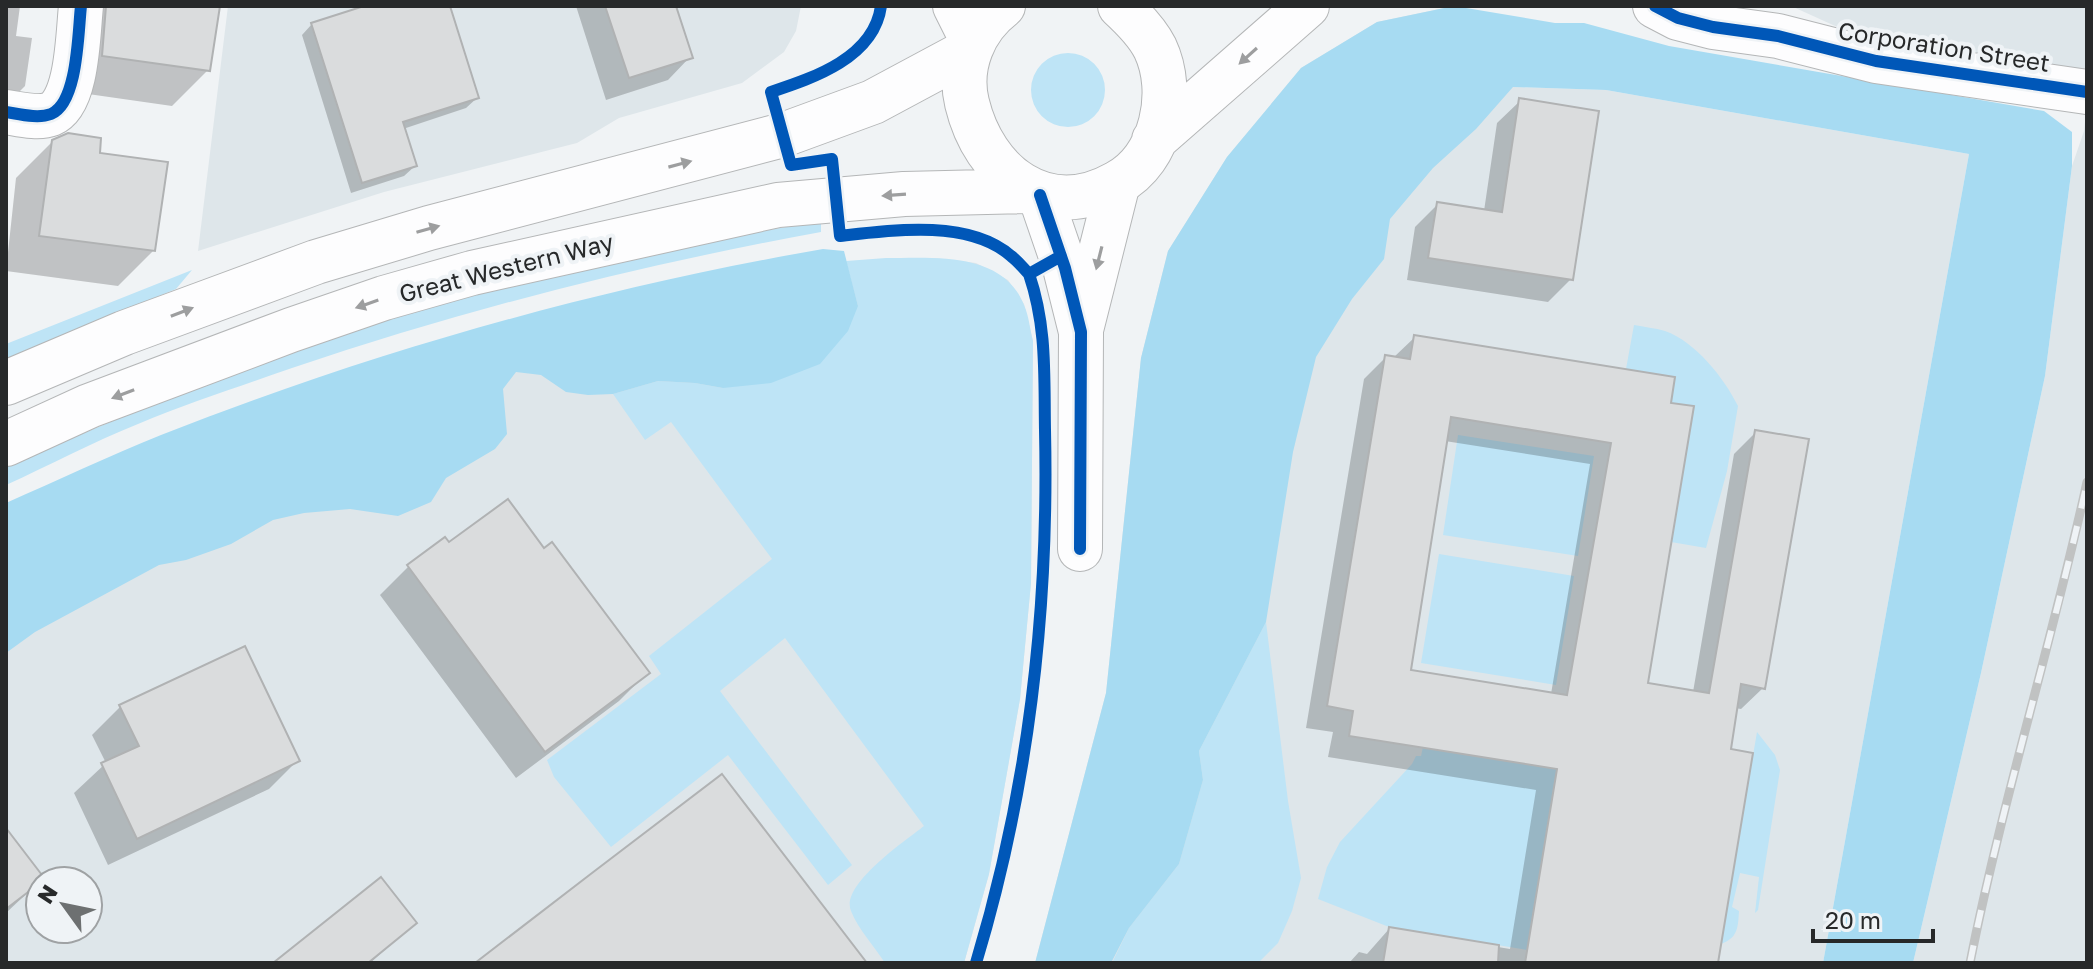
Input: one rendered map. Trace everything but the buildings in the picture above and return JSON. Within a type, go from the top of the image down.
[{"type":"main road","points":[[6,112],[48,116],[67,99],[81,6]]},
{"type":"main road","points":[[6,383],[124,333],[316,262],[443,224],[783,135],[873,102],[1003,6]]},
{"type":"main road","points":[[1080,549],[1081,332],[1118,183],[1143,159],[1154,140],[1165,101],[1161,67],[1149,38],[1120,6]]},
{"type":"main road","points":[[1154,140],[1307,6]]},
{"type":"main road","name":"Corporation Street","points":[[1655,6],[1678,18],[1713,27],[1778,36],[1876,61],[2087,92]]},
{"type":"main road","name":"Corporation Street","points":[[1746,6],[1778,36]]},
{"type":"main road","points":[[966,32],[966,99],[971,119],[995,162],[1012,179],[1035,193],[1065,268],[1081,332]]},
{"type":"main road","name":"Great Western Way","points":[[6,444],[89,406],[291,330],[384,298],[472,273],[778,205],[904,194],[1035,193],[1066,198],[1118,183]]},
{"type":"shaded area","points":[[228,6],[801,6],[796,31],[784,52],[742,83],[619,118],[577,143],[384,192],[198,251]]},
{"type":"shaded area","points":[[1454,6],[1514,87],[1606,90],[1969,154],[1823,963],[1035,963],[1106,693],[1141,358],[1168,251],[1227,157],[1301,68],[1377,22]]},
{"type":"shaded area","points":[[1454,6],[1555,23],[1584,23],[1669,46],[2044,111],[2072,132],[2072,166],[2045,376],[1981,673],[1913,963],[1823,963],[1969,154],[1606,90],[1513,87],[1476,129],[1433,168],[1390,219],[1384,259],[1352,299],[1316,357],[1293,452],[1266,622],[1199,751],[1203,780],[1179,864],[1129,928],[1111,963],[1035,963],[1106,693],[1141,358],[1168,251],[1227,157],[1301,68],[1377,22]]},
{"type":"shaded area","points":[[1791,6],[2087,6],[2087,73],[1894,43],[1844,30]]},
{"type":"shaded area","points":[[1068,53],[1082,56],[1094,64],[1102,76],[1105,90],[1102,104],[1094,116],[1082,124],[1068,127],[1054,124],[1042,116],[1034,104],[1031,90],[1034,76],[1042,64],[1054,56]]},
{"type":"shaded area","points":[[2087,104],[2087,963],[1913,963],[1981,673],[2045,376],[2072,166],[2084,131]]},
{"type":"shaded area","points":[[821,221],[821,232],[554,290],[357,347],[157,416],[6,485],[6,467],[172,397],[397,317],[500,288],[699,244]]},
{"type":"shaded area","points":[[823,249],[844,251],[858,306],[848,331],[820,364],[771,383],[723,388],[658,381],[613,394],[588,395],[566,392],[541,375],[516,372],[503,389],[507,434],[495,449],[446,478],[431,502],[398,516],[350,509],[304,513],[273,520],[231,544],[186,560],[159,565],[35,632],[6,653],[6,503],[161,435],[242,404],[405,350],[571,303]]},
{"type":"shaded area","points":[[886,258],[965,261],[984,266],[1000,275],[1014,287],[1024,305],[1033,341],[1031,583],[1020,699],[989,874],[964,963],[885,963],[854,918],[850,900],[864,877],[924,826],[785,638],[720,691],[852,865],[828,885],[728,755],[611,847],[554,777],[547,760],[661,674],[649,656],[772,559],[671,422],[645,440],[613,394],[658,381],[723,388],[858,306],[846,261]]},
{"type":"shaded area","points":[[935,258],[976,263],[1008,280],[1024,304],[1033,341],[1031,583],[1020,699],[989,874],[964,963],[6,963],[6,510]]},
{"type":"shaded area","points":[[192,270],[176,289],[6,359],[6,344]]},
{"type":"shaded area","points":[[1634,325],[1665,331],[1688,343],[1717,373],[1738,406],[1727,471],[1706,548],[1671,542],[1694,406],[1671,403],[1626,369]]},
{"type":"shaded area","points":[[1458,435],[1594,456],[1578,556],[1443,535]]},
{"type":"shaded area","points":[[1439,554],[1574,576],[1556,685],[1421,663]]},
{"type":"shaded area","points":[[1266,622],[1288,801],[1301,878],[1292,911],[1278,943],[1258,963],[1112,963],[1129,928],[1179,864],[1203,780],[1199,751]]},
{"type":"shaded area","points":[[1757,732],[1775,755],[1780,770],[1758,910],[1755,913],[1759,877],[1740,873],[1732,907],[1739,911],[1737,927],[1731,939],[1721,944]]},
{"type":"shaded area","points":[[1423,747],[1557,769],[1527,950],[1389,927],[1318,899],[1327,867],[1340,842],[1416,756],[1421,756]]},
{"type":"railway","points":[[1970,963],[2087,482]]},
{"type":"cycle path","points":[[6,112],[40,116],[51,114],[60,107],[72,82],[81,6]]},
{"type":"cycle path","points":[[881,6],[876,24],[854,52],[822,72],[771,92],[791,165],[832,159],[840,236],[905,230],[974,236],[994,244],[1029,274],[1061,256]]},
{"type":"cycle path","points":[[1655,6],[1678,18],[1713,27],[1778,36],[1876,61],[2087,92]]},
{"type":"cycle path","points":[[1040,195],[1065,268],[1081,332],[1080,549]]},
{"type":"cycle path","points":[[976,963],[994,898],[1022,766],[1039,632],[1045,497],[1044,370],[1042,332],[1029,274]]}]
